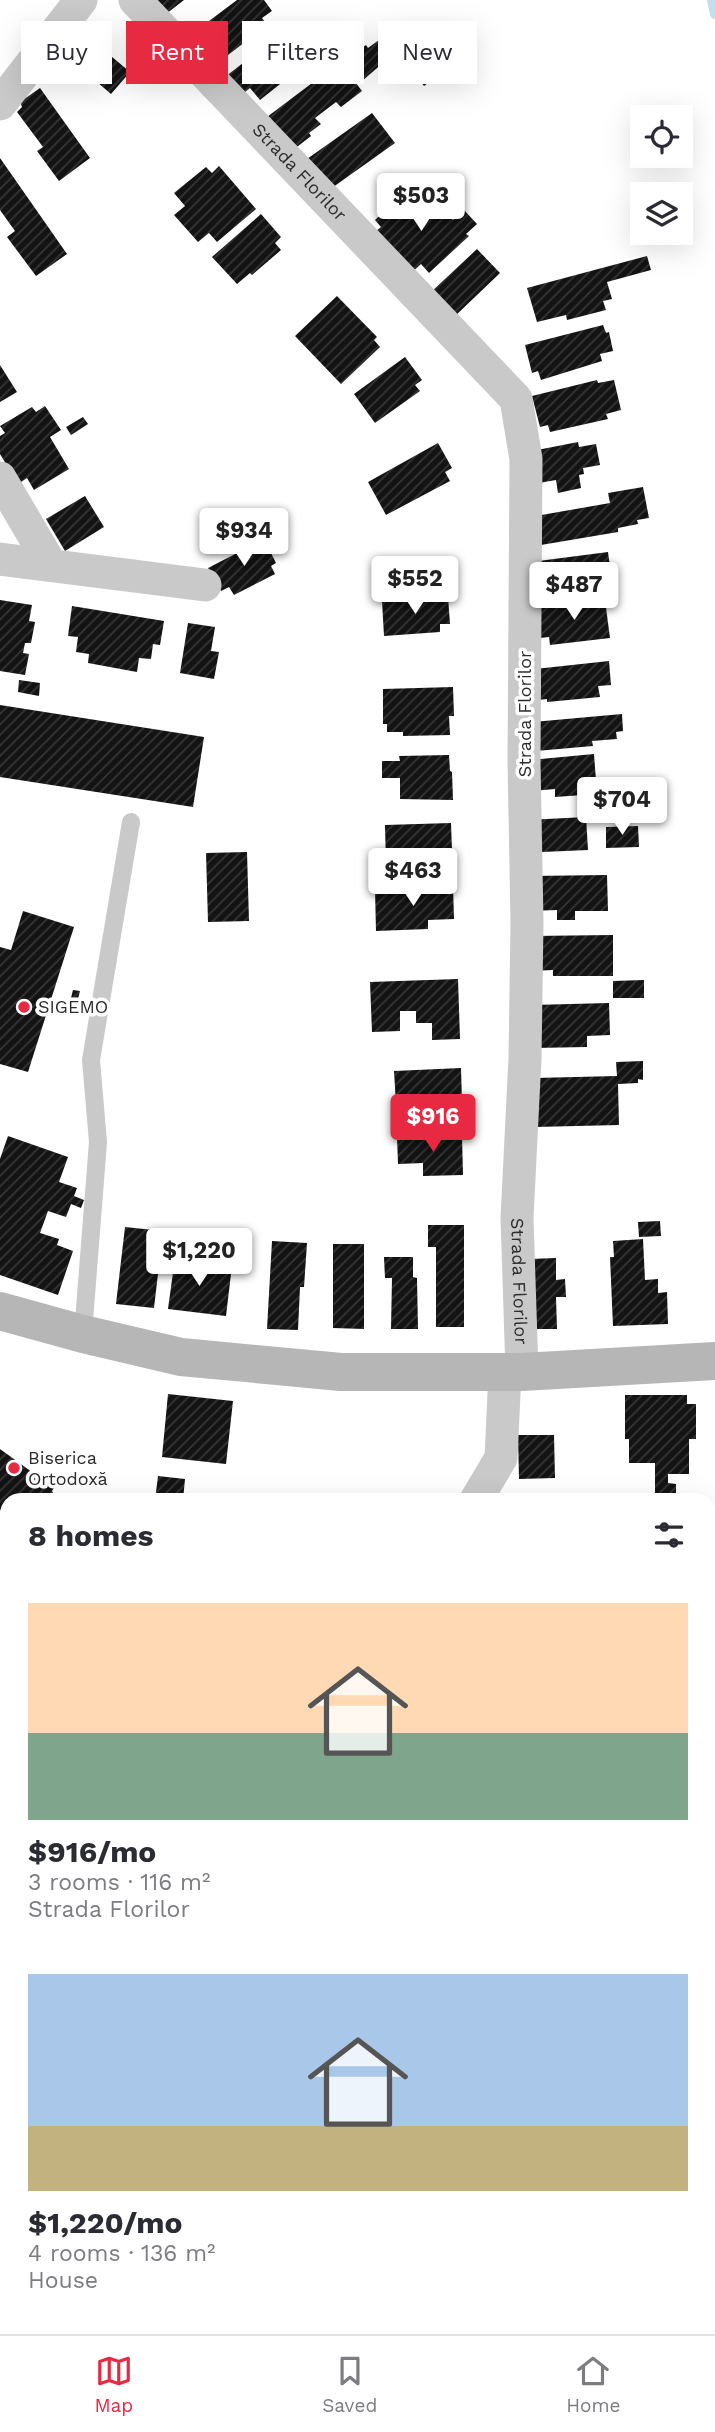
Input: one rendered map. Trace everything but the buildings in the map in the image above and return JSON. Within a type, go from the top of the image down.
[{"type":"main road","points":[[0,1311],[181,1357],[341,1372],[514,1372],[712,1361]]},
{"type":"street","points":[[0,104],[81,0]]},
{"type":"street","name":"Strada Florilor","points":[[135,0],[516,399],[526,459],[525,1058],[517,1218],[514,1372],[501,1458],[480,1493]]},
{"type":"street","points":[[0,478],[51,565]]},
{"type":"street","points":[[0,559],[205,585]]},
{"type":"lane","points":[[83,1334],[99,1142],[91,1060],[131,822]]},
{"type":"waterway","points":[[712,0],[715,14]]},
{"type":"place","name":"SIGEMO","points":[[24,1007]]},
{"type":"place","name":"Biserica Ortodoxă","points":[[14,1468]]}]
